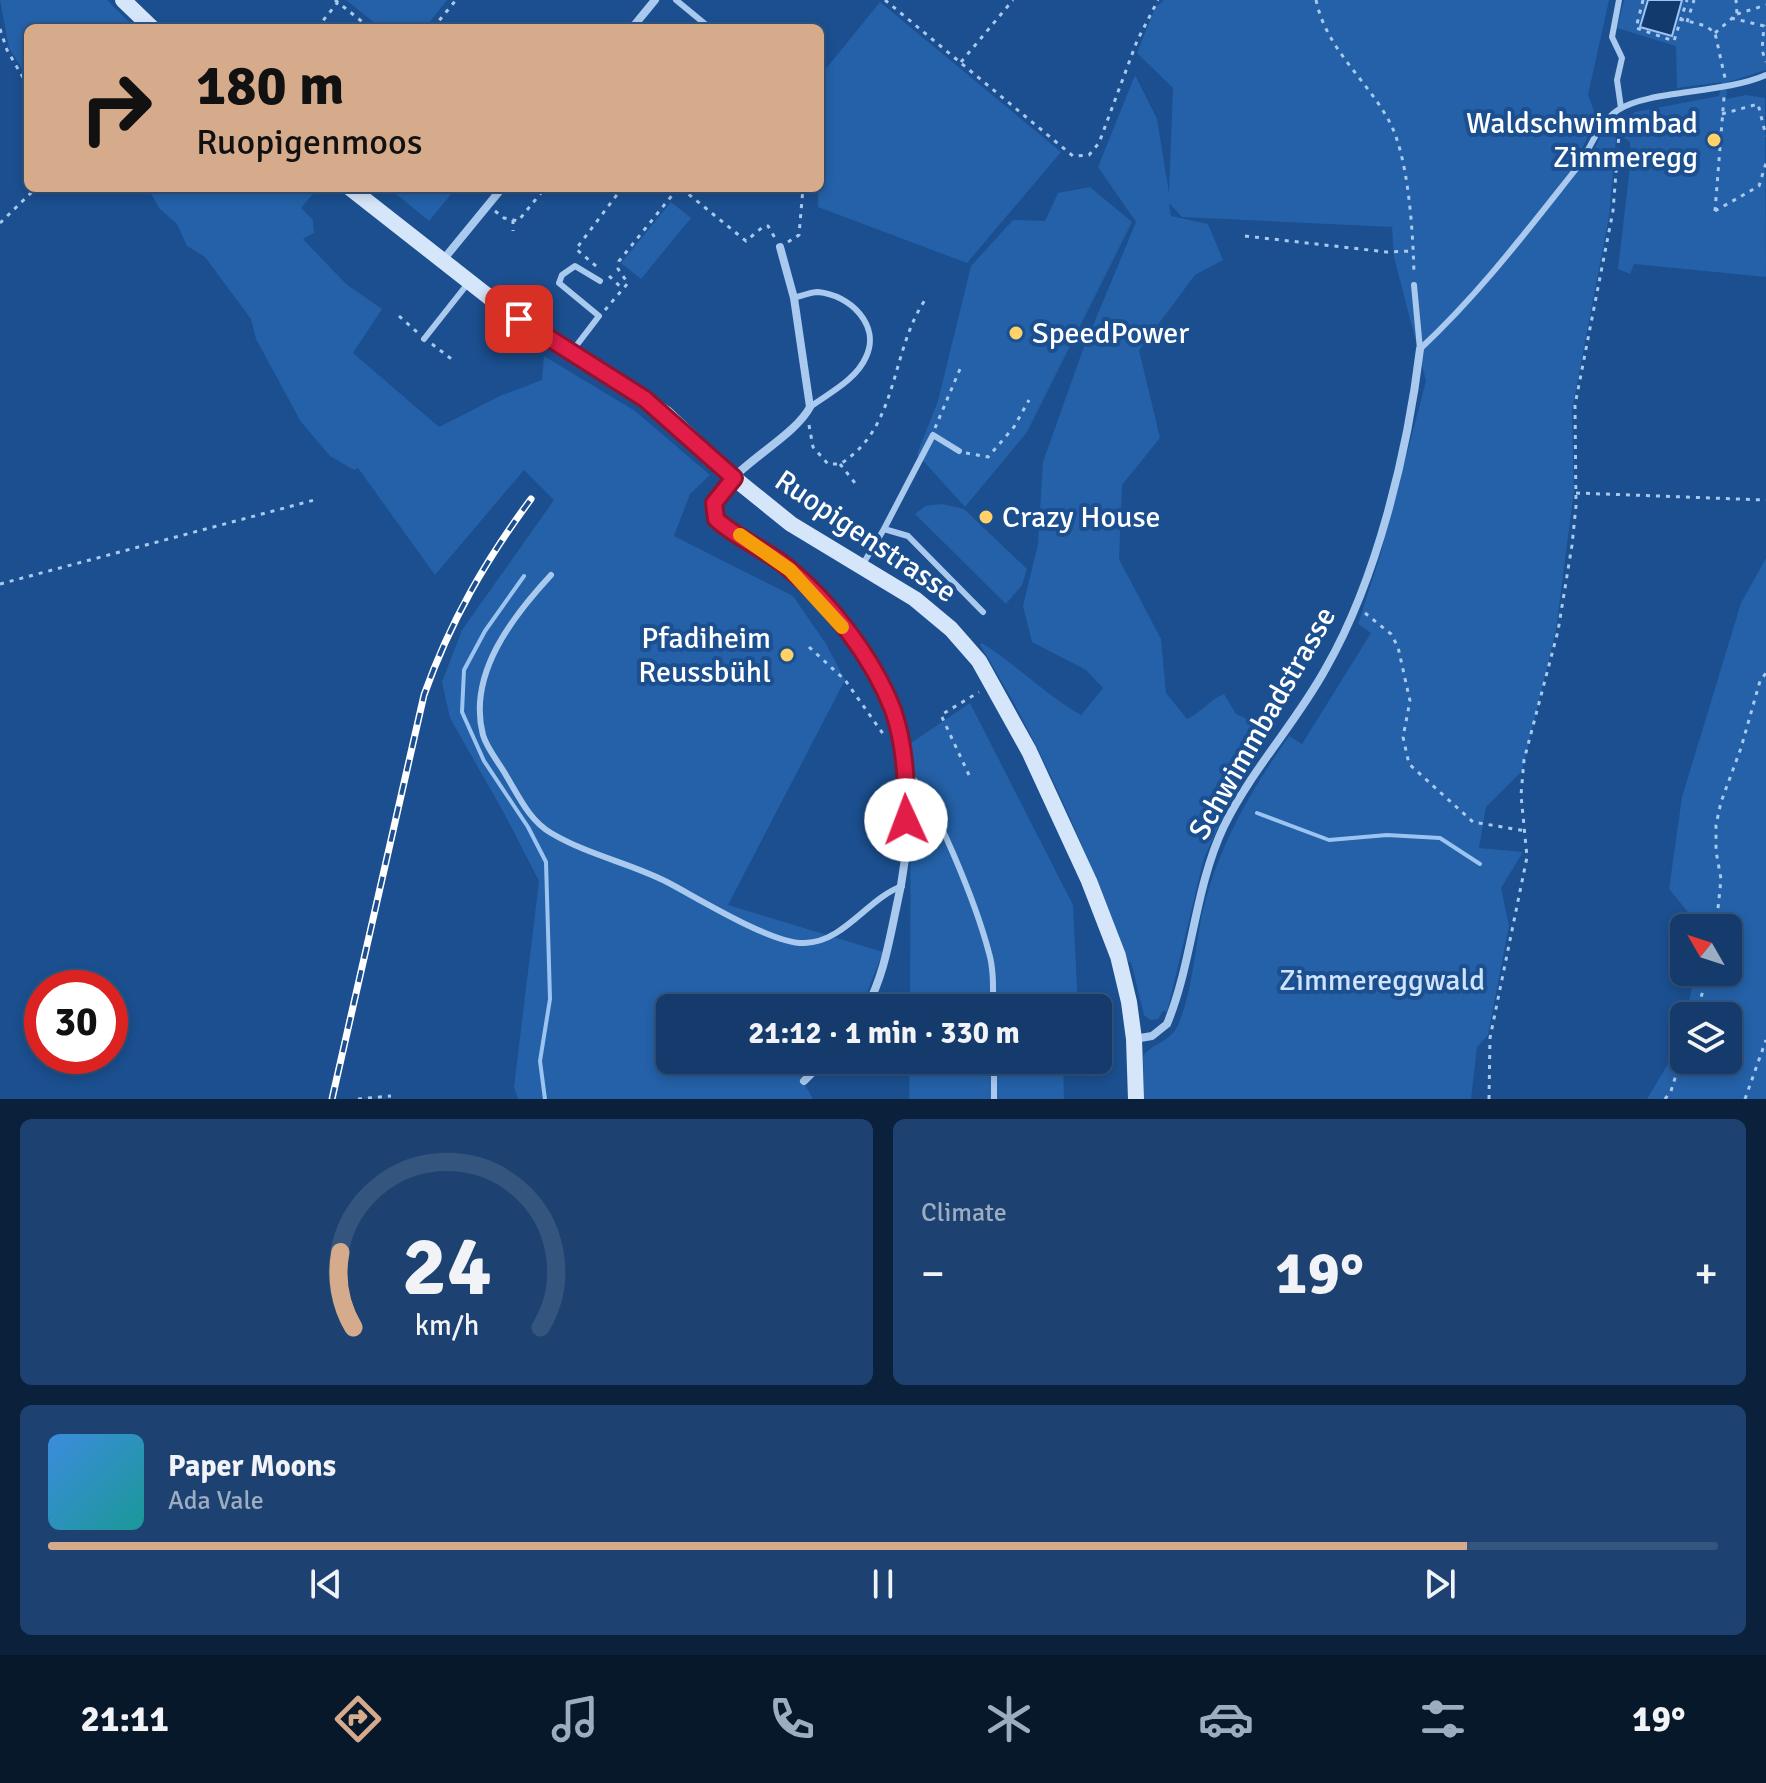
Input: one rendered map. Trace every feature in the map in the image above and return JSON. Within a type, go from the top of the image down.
[{"type":"street","points":[[123,0],[148,24]]},
{"type":"street","points":[[635,24],[655,0]]},
{"type":"street","name":"Ruopigenstrasse","points":[[355,192],[469,282],[666,414],[734,478],[791,524],[915,599],[951,629],[979,661],[1064,822],[1118,956],[1134,1039],[1136,1099]]},
{"type":"street","points":[[442,261],[499,192]]},
{"type":"street","points":[[780,247],[794,298],[810,407],[803,419],[734,478],[714,503],[716,519],[779,560],[821,600],[869,664],[893,711],[903,758],[906,843],[902,886],[883,966],[872,994]]},
{"type":"street","name":"Schwimmbadstrasse","points":[[1134,1039],[1152,1036],[1167,1024],[1201,888],[1225,825],[1263,761],[1325,671],[1355,609],[1385,516],[1414,395],[1420,349]]},
{"type":"street","points":[[804,1081],[811,1074]]},
{"type":"lane","points":[[676,0],[705,24]]},
{"type":"lane","points":[[1619,0],[1612,37],[1622,58],[1617,80],[1621,108]]},
{"type":"lane","points":[[1420,349],[1485,285],[1580,163],[1605,120],[1621,108],[1668,96],[1725,89],[1766,75]]},
{"type":"lane","points":[[571,353],[599,316],[559,283],[562,275],[575,266],[582,267],[600,281]]},
{"type":"lane","points":[[424,339],[469,282]]},
{"type":"lane","points":[[1414,285],[1420,349]]},
{"type":"lane","points":[[794,298],[818,292],[849,303],[866,321],[870,337],[868,353],[853,376],[810,407]]},
{"type":"lane","points":[[861,567],[933,435],[959,451]]},
{"type":"lane","points":[[884,529],[908,536],[983,612]]},
{"type":"lane","points":[[551,575],[521,607],[497,646],[480,695],[483,736],[528,813],[548,832],[606,860],[644,871],[757,929],[797,943],[807,944],[835,935],[884,893],[902,886]]},
{"type":"lane","points":[[904,769],[914,780],[939,825],[989,951],[992,994]]},
{"type":"lane","points":[[994,1074],[994,1099]]},
{"type":"path","points":[[436,24],[456,0]]},
{"type":"path","points":[[885,0],[1073,156],[1089,155],[1099,143],[1137,41],[1158,0]]},
{"type":"path","points":[[961,62],[1013,0]]},
{"type":"path","points":[[1316,0],[1320,19],[1337,50],[1389,120],[1410,211],[1414,285]]},
{"type":"path","points":[[1643,0],[1636,28],[1674,41],[1687,0]]},
{"type":"path","points":[[1687,22],[1694,0]]},
{"type":"path","points":[[1736,0],[1737,14]]},
{"type":"path","points":[[320,24],[336,1],[365,24]]},
{"type":"path","points":[[1715,33],[1737,14],[1766,5]]},
{"type":"path","points":[[1731,18],[1764,26],[1762,50],[1766,62]]},
{"type":"path","points":[[1680,19],[1706,26],[1715,33],[1725,89],[1715,211],[1759,186],[1766,163]]},
{"type":"path","points":[[0,29],[7,50],[24,79]]},
{"type":"path","points":[[1722,114],[1758,104],[1763,110],[1766,136]]},
{"type":"path","points":[[1489,1099],[1490,1038],[1524,875],[1526,831],[1521,795],[1524,760],[1558,631],[1576,493],[1575,405],[1613,211],[1621,108]]},
{"type":"path","points":[[0,223],[32,192]]},
{"type":"path","points":[[487,206],[504,218],[518,221],[542,192]]},
{"type":"path","points":[[619,192],[576,249],[623,289]]},
{"type":"path","points":[[599,316],[628,283],[618,269],[619,261],[677,192]]},
{"type":"path","points":[[685,192],[746,241],[758,229],[768,226],[780,247],[799,235],[803,192]]},
{"type":"path","points":[[513,220],[513,231]]},
{"type":"path","points":[[1245,236],[1387,252],[1413,251]]},
{"type":"path","points":[[803,419],[810,425],[813,447],[820,459],[834,466],[840,464],[872,433],[888,403],[910,326],[925,300]]},
{"type":"path","points":[[933,435],[960,369]]},
{"type":"path","points":[[959,451],[988,457],[1014,427],[1029,400]]},
{"type":"path","points":[[840,464],[855,483]]},
{"type":"path","points":[[1576,493],[1766,500]]},
{"type":"path","points":[[0,584],[318,499]]},
{"type":"path","points":[[1355,609],[1377,621],[1398,647],[1410,701],[1403,737],[1409,764],[1473,822],[1526,831]]},
{"type":"path","points":[[809,647],[845,680],[903,758]]},
{"type":"path","points":[[1717,914],[1721,879],[1716,825],[1760,681],[1766,673]]},
{"type":"path","points":[[967,699],[941,715],[969,775]]},
{"type":"path","points":[[1745,1099],[1766,1040]]},
{"type":"path","points":[[1665,1099],[1676,1074]]},
{"type":"path","points":[[358,1099],[391,1096]]},
{"type":"green space","points":[[0,0],[107,0],[131,24],[24,24],[24,72],[9,48]]},
{"type":"green space","points":[[346,0],[447,0],[428,24],[376,24]]},
{"type":"green space","name":"Zimmereggwald","points":[[1164,0],[1609,0],[1588,95],[1597,119],[1576,160],[1586,166],[1605,127],[1612,122],[1616,139],[1609,217],[1572,410],[1574,491],[1556,630],[1522,771],[1486,807],[1479,848],[1523,852],[1501,888],[1509,926],[1488,1035],[1477,1047],[1471,1099],[1144,1099],[1143,1056],[1173,1033],[1181,1017],[1203,910],[1227,841],[1262,777],[1289,736],[1302,744],[1371,633],[1358,624],[1380,556],[1426,381],[1394,257],[1392,227],[1182,217],[1169,203],[1171,216],[1208,224],[1223,260],[1195,275],[1139,350],[1160,438],[1122,485],[1119,559],[1161,639],[1166,693],[1187,719],[1224,694],[1236,714],[1263,726],[1270,734],[1229,804],[1204,858],[1167,1012],[1163,1011],[1158,1019],[1150,1020],[1144,1015],[1131,962],[1128,962],[1062,800],[1024,721],[980,645],[982,643],[995,652],[1081,715],[1103,688],[1086,670],[1032,642],[1023,606],[1038,544],[1043,462],[1082,352],[1136,222],[1098,167],[1135,75],[1157,119],[1169,193],[1173,88],[1137,53],[1155,8]]},
{"type":"green space","name":"Waldschwimmbad Zimmeregg","points":[[1624,0],[1766,0],[1766,70],[1728,82],[1726,99],[1746,95],[1765,98],[1766,277],[1634,264],[1630,274],[1618,269],[1631,157],[1630,142],[1623,137],[1627,118],[1635,112],[1719,96],[1722,82],[1677,88],[1676,46],[1617,28]]},
{"type":"green space","points":[[880,2],[1061,152],[967,263],[818,207],[818,192],[824,192],[824,71]]},
{"type":"green space","name":"SpeedPower","points":[[1090,187],[1132,222],[1027,432],[965,507],[917,454],[938,401],[971,266],[1013,220],[1045,221],[1058,193]]},
{"type":"green space","points":[[150,192],[315,192],[301,208],[313,220],[314,233],[303,239],[346,284],[382,309],[353,353],[439,427],[500,396],[542,380],[544,356],[635,411],[710,475],[690,494],[674,536],[793,596],[826,644],[845,680],[728,905],[883,952],[866,994],[656,994],[656,1074],[805,1074],[801,1078],[813,1099],[518,1099],[514,1087],[539,881],[450,718],[442,682],[462,630],[554,500],[524,470],[435,575],[358,468],[354,470],[330,456],[301,422],[256,339],[251,319],[205,257],[187,246],[177,224],[159,208]]},
{"type":"green space","points":[[394,192],[453,192],[429,221]]},
{"type":"green space","points":[[671,202],[691,218],[641,279],[621,263]]},
{"type":"green space","points":[[942,504],[964,509],[1027,569],[1022,585],[1006,604],[915,514],[925,506]]},
{"type":"green space","points":[[1766,558],[1766,1099],[1647,1099],[1670,1060],[1670,1074],[1742,1074],[1742,1002],[1689,1002],[1692,986],[1742,986],[1742,914],[1690,914],[1669,889],[1682,797],[1741,603]]},
{"type":"green space","points":[[970,703],[1073,905],[1077,994],[910,994],[911,743]]},
{"type":"green space","points":[[910,1074],[1063,1074],[1064,1099],[909,1099]]},
{"type":"shaded area","points":[[1648,0],[1682,0],[1672,36],[1640,27]]},
{"type":"waterway","points":[[524,576],[485,631],[464,670],[462,712],[484,761],[528,827],[546,862],[550,999],[540,1061],[545,1099]]},
{"type":"waterway","points":[[1257,813],[1329,840],[1387,835],[1440,838],[1480,864]]},
{"type":"railway","points":[[332,1099],[424,695],[445,642],[470,593],[531,499]]},
{"type":"slow traffic","points":[[740,535],[779,560],[821,600],[842,627]]},
{"type":"place","name":"Waldschwimmbad Zimmeregg","points":[[1714,140]]},
{"type":"place","name":"SpeedPower","points":[[1016,333]]},
{"type":"place","name":"Crazy House","points":[[986,517]]},
{"type":"place","name":"Pfadiheim Reussbühl","points":[[787,655]]},
{"type":"route","points":[[519,319],[666,414],[734,478],[718,494],[714,503],[716,519],[779,560],[821,600],[869,664],[893,711],[903,758],[906,820]]}]
